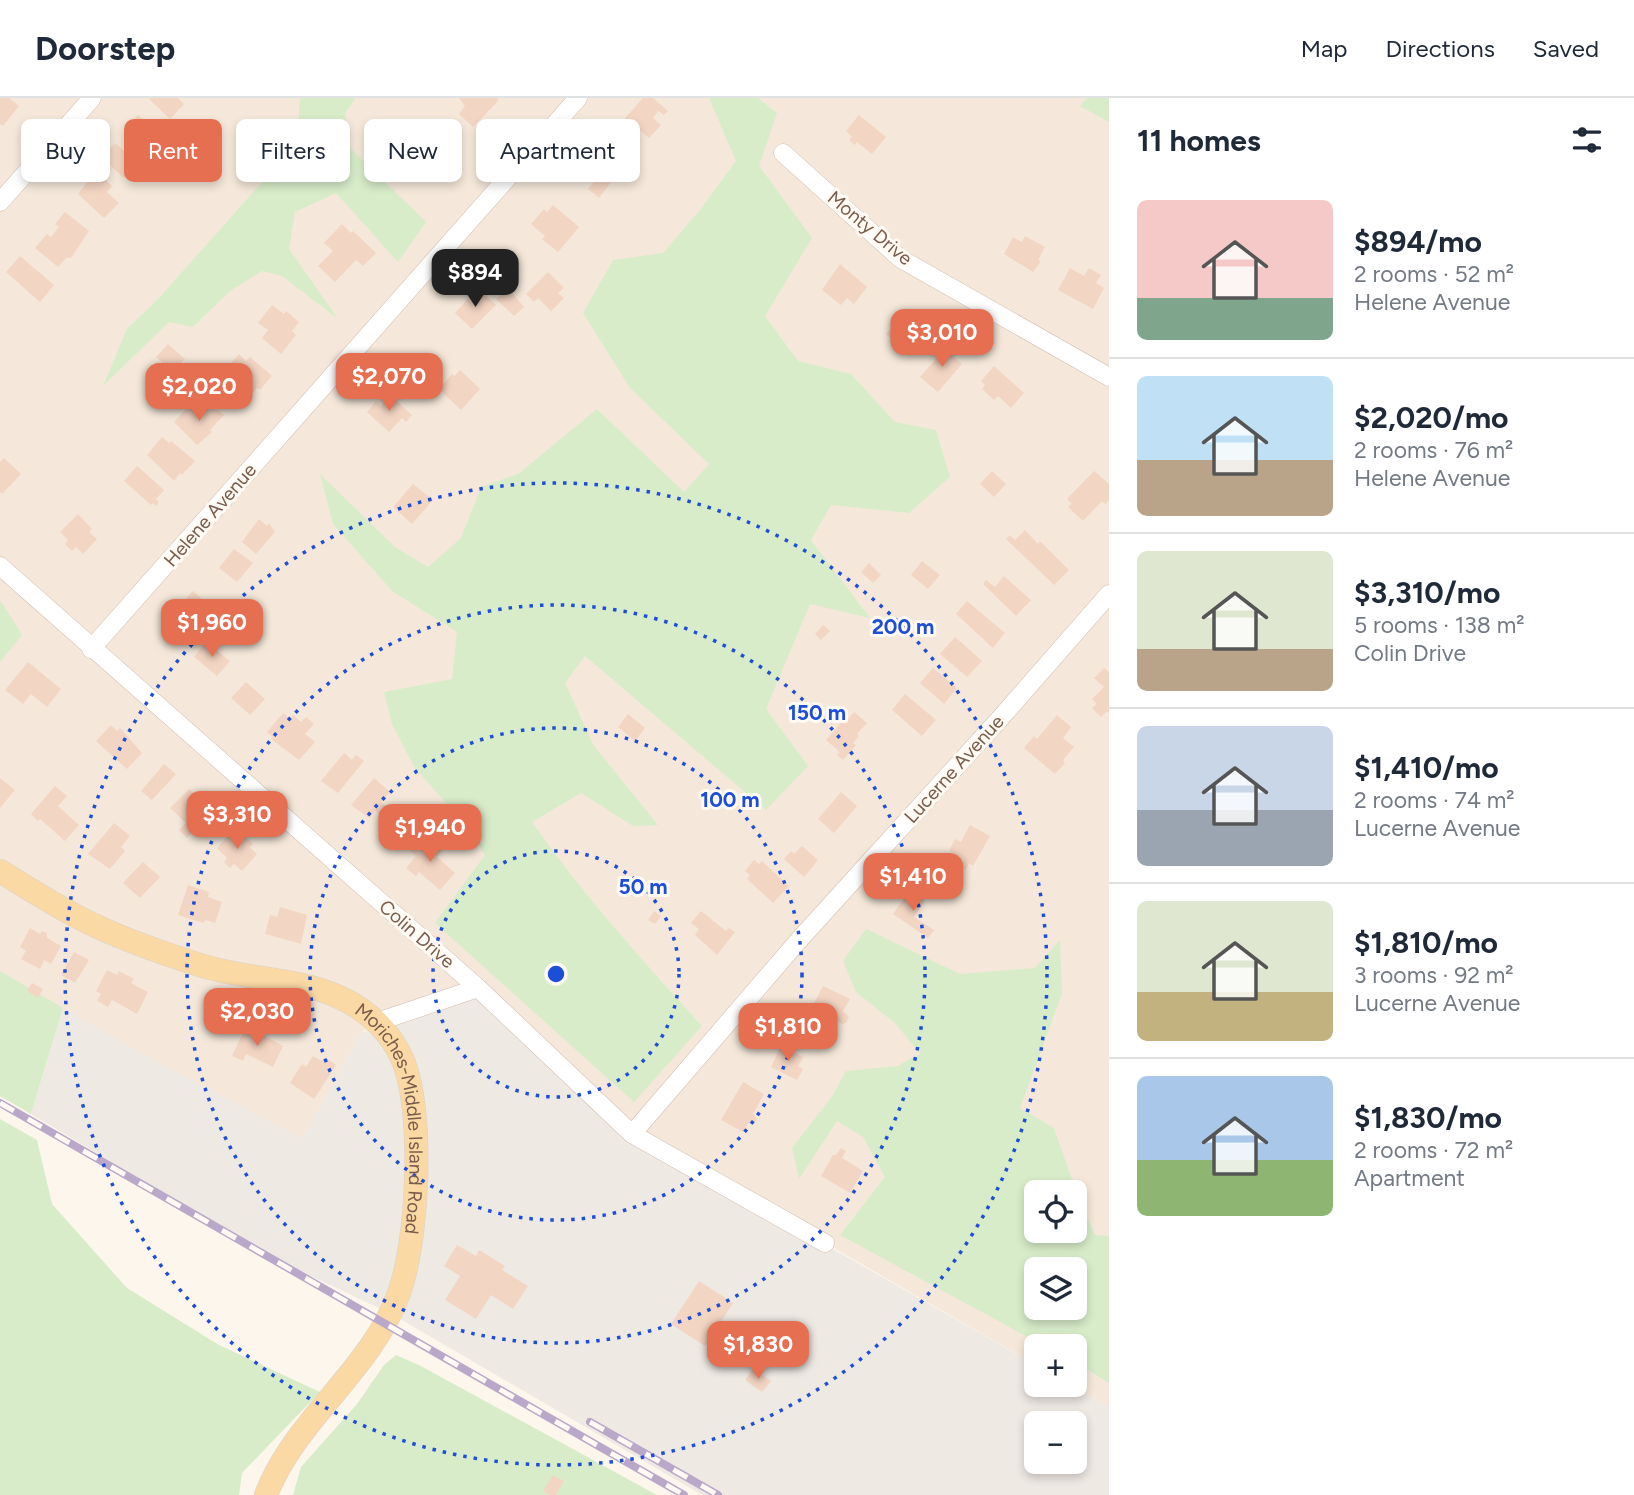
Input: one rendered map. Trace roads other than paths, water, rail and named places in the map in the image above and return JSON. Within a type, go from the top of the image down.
[{"type":"main road","name":"Moriches-Middle Island Road","points":[[0,871],[96,926],[156,950],[205,967],[324,990],[358,1007],[377,1022],[405,1064],[413,1104],[415,1136],[413,1208],[405,1272],[399,1293],[375,1341],[285,1455],[266,1495]]},
{"type":"street","points":[[0,202],[92,98]]},
{"type":"street","name":"Helene Avenue","points":[[91,649],[578,98]]},
{"type":"street","name":"Monty Drive","points":[[783,153],[901,259],[1109,377]]},
{"type":"street","name":"Colin Drive","points":[[0,566],[478,988],[632,1134],[825,1243]]},
{"type":"street","name":"Lucerne Avenue","points":[[632,1134],[799,940],[1109,594]]},
{"type":"street","points":[[377,1022],[478,988]]},
{"type":"railway","points":[[0,1103],[684,1495]]},
{"type":"railway","points":[[590,1422],[718,1495]]}]
